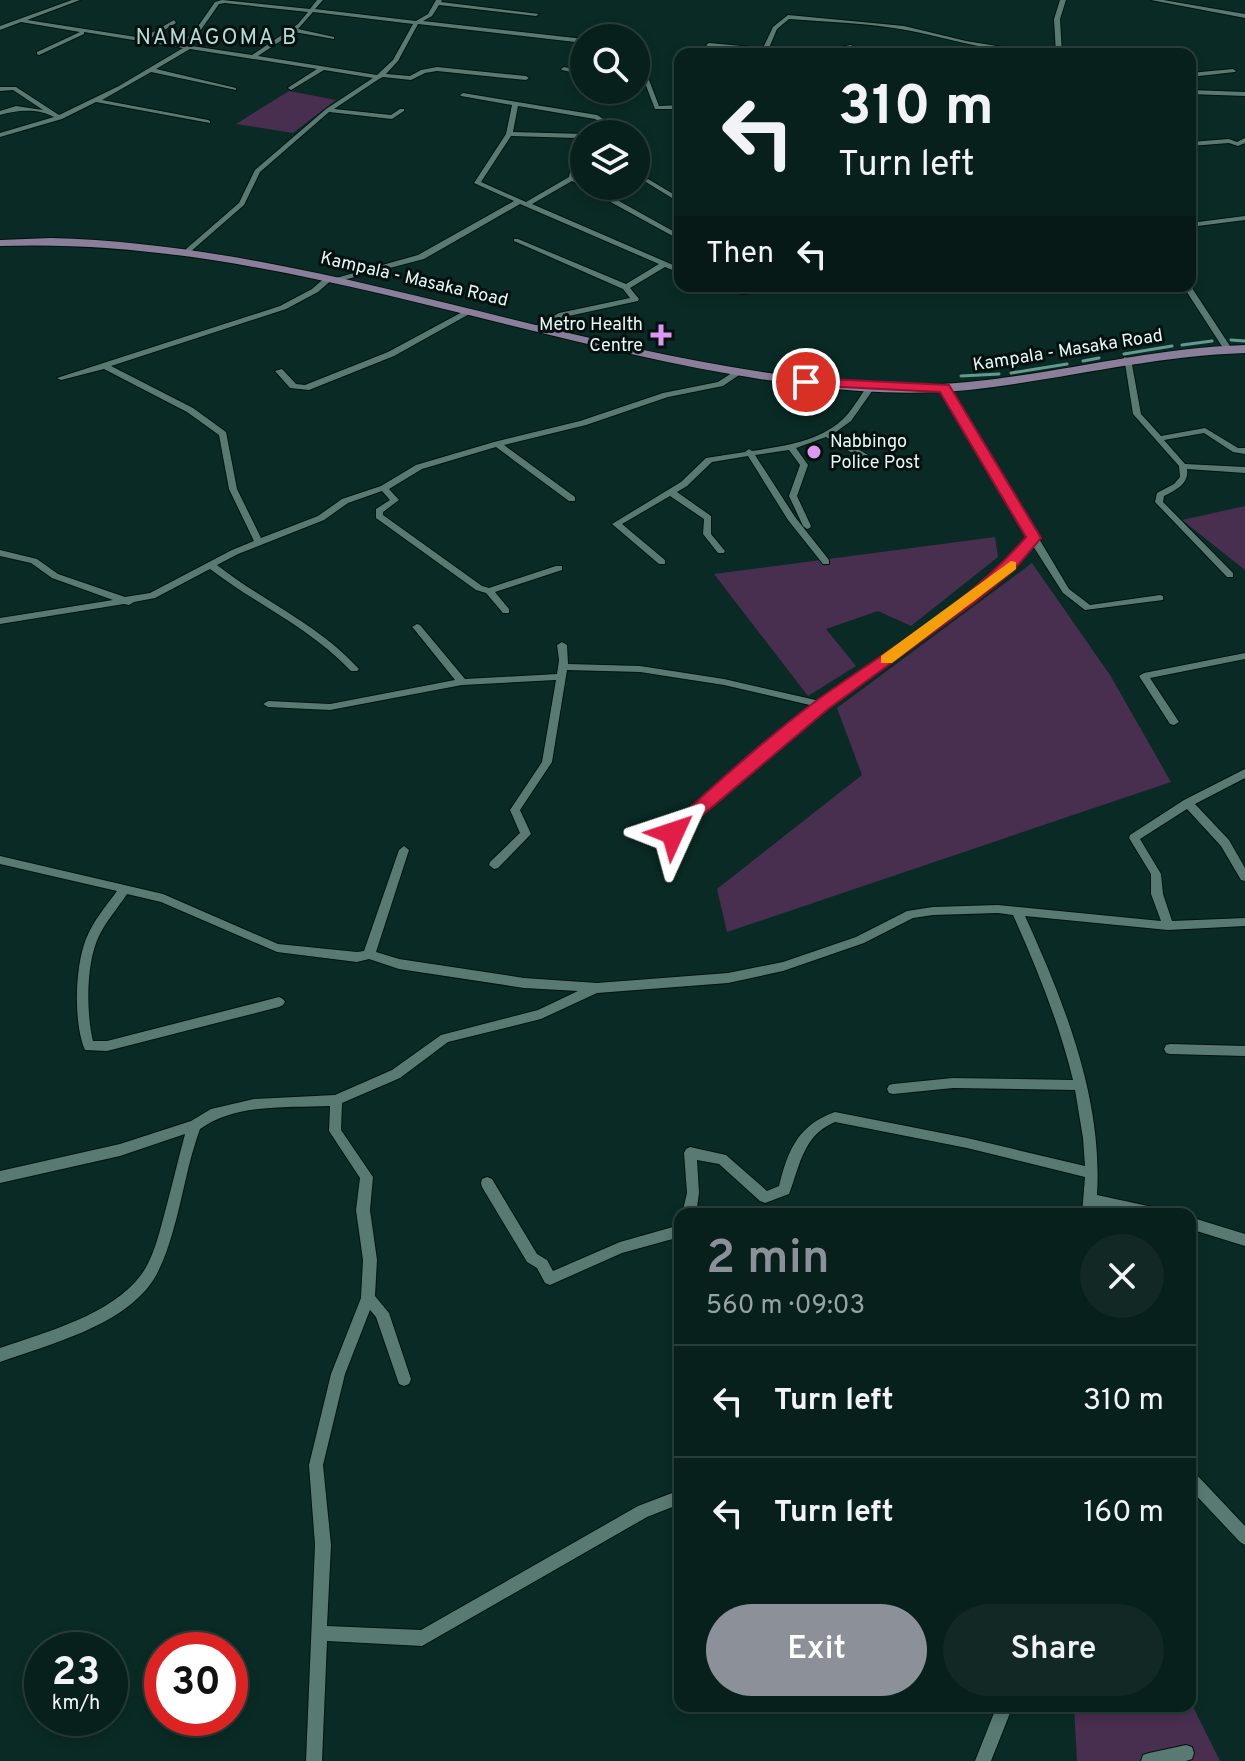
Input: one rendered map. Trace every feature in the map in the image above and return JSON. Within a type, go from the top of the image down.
[{"type":"main road","name":"Kampala - Masaka Road","points":[[0,243],[70,239],[189,251],[334,279],[363,279],[469,312],[538,328],[741,371],[871,387],[945,388],[1127,359],[1245,349]]},
{"type":"street","points":[[0,28],[77,0]]},
{"type":"street","points":[[254,56],[294,30],[320,0]]},
{"type":"street","points":[[1059,48],[1057,19],[1063,0]]},
{"type":"street","points":[[1154,0],[1245,16]]},
{"type":"street","points":[[180,46],[196,33],[222,1],[570,40]]},
{"type":"street","points":[[189,251],[242,204],[257,171],[328,110],[380,76],[395,61],[416,23],[430,15],[438,2],[536,14]]},
{"type":"street","points":[[765,48],[775,28],[788,17],[904,28],[1001,48]]},
{"type":"street","points":[[23,21],[142,42],[380,76],[411,78],[423,71],[437,69],[526,78]]},
{"type":"street","points":[[142,42],[174,22]]},
{"type":"street","points":[[294,30],[332,38]]},
{"type":"street","points":[[39,53],[83,32]]},
{"type":"street","points":[[709,45],[729,48]]},
{"type":"street","points":[[0,135],[28,130],[98,101],[190,47]]},
{"type":"street","points":[[846,48],[851,47]]},
{"type":"street","points":[[291,88],[323,68]]},
{"type":"street","points":[[564,69],[570,70]]},
{"type":"street","points":[[150,70],[234,89]]},
{"type":"street","points":[[1196,74],[1233,71]]},
{"type":"street","points":[[0,89],[14,88],[60,118]]},
{"type":"street","points":[[650,89],[657,108],[674,107]]},
{"type":"street","points":[[1196,92],[1245,94]]},
{"type":"street","points":[[463,95],[601,120]]},
{"type":"street","points":[[98,101],[208,122]]},
{"type":"street","points":[[515,104],[509,134],[476,181],[674,268]]},
{"type":"street","points":[[0,113],[16,108],[52,112]]},
{"type":"street","points":[[328,110],[392,117],[402,110]]},
{"type":"street","points":[[509,134],[570,136]]},
{"type":"street","points":[[1196,144],[1229,141],[1238,144],[1245,140]]},
{"type":"street","points":[[363,279],[421,257],[570,179]]},
{"type":"street","points":[[650,182],[674,197]]},
{"type":"street","points":[[613,200],[674,235]]},
{"type":"street","points":[[1196,224],[1245,218]]},
{"type":"street","points":[[1229,220],[1245,225]]},
{"type":"street","points":[[516,240],[626,287],[635,299],[633,302],[562,315],[538,328]]},
{"type":"street","points":[[626,287],[665,264]]},
{"type":"street","points":[[61,378],[106,367],[197,334],[280,311],[334,279]]},
{"type":"street","points":[[1191,292],[1228,349]]},
{"type":"street","points":[[279,371],[293,386],[306,388],[391,354],[469,312]]},
{"type":"street","points":[[1127,359],[1135,409],[1183,466],[1184,477],[1177,486],[1160,495],[1159,502],[1230,575]]},
{"type":"street","points":[[106,367],[190,410],[223,434],[233,489],[259,543]]},
{"type":"street","points":[[0,621],[152,596],[211,565],[321,518],[356,496],[384,488],[419,467],[583,423],[666,395],[720,384],[741,371]]},
{"type":"street","points":[[662,562],[616,524],[671,492],[709,460],[791,447],[827,434],[848,419],[871,387]]},
{"type":"street","points":[[945,388],[1066,591],[1088,608],[1160,598]]},
{"type":"street","points":[[1161,438],[1205,430],[1236,450],[1245,451]]},
{"type":"street","points":[[827,434],[865,457]]},
{"type":"street","points":[[497,444],[572,499]]},
{"type":"street","points":[[791,447],[804,465],[793,496],[807,526]]},
{"type":"street","points":[[749,452],[791,518],[826,562]]},
{"type":"street","points":[[1183,466],[1245,470]]},
{"type":"street","points":[[384,488],[395,500],[379,511],[379,516],[471,583],[489,591],[506,611]]},
{"type":"street","points":[[671,492],[708,518],[707,534],[721,551]]},
{"type":"street","points":[[673,833],[739,772],[822,705],[970,599],[1008,568],[1033,538]]},
{"type":"street","points":[[0,553],[34,561],[55,576],[129,602]]},
{"type":"street","points":[[211,565],[240,590],[305,624],[335,646],[354,669]]},
{"type":"street","points":[[489,591],[559,568]]},
{"type":"street","points":[[417,627],[462,682]]},
{"type":"street","points":[[494,865],[526,834],[515,810],[547,762],[561,672],[562,645]]},
{"type":"street","points":[[1174,722],[1144,676],[1245,656]]},
{"type":"street","points":[[268,704],[330,707],[462,682],[561,672],[640,669],[724,682],[822,705]]},
{"type":"street","points":[[1168,926],[1157,894],[1156,874],[1134,838],[1188,803],[1245,773]]},
{"type":"street","points":[[1188,803],[1225,843],[1245,877]]},
{"type":"street","points":[[369,954],[404,850]]},
{"type":"street","points":[[0,860],[125,888],[176,903],[277,948],[357,957],[369,954],[399,964],[524,983],[597,988],[728,978],[783,966],[860,940],[911,914],[949,909],[1017,911],[1168,926],[1245,922]]},
{"type":"street","points":[[125,888],[91,941],[86,968],[85,1029],[89,1046],[100,1048],[279,1002]]},
{"type":"street","points":[[1017,911],[1036,951],[1079,1085],[1091,1173],[1090,1208]]},
{"type":"street","points":[[0,1177],[120,1150],[195,1125],[211,1114],[270,1101],[336,1100],[396,1074],[445,1038],[541,1014],[597,988]]},
{"type":"street","points":[[1170,1049],[1245,1051]]},
{"type":"street","points":[[893,1089],[953,1083],[1079,1085]]},
{"type":"street","points":[[314,1761],[323,1545],[316,1465],[338,1374],[368,1298],[370,1260],[363,1210],[367,1177],[335,1131],[336,1100]]},
{"type":"street","points":[[690,1208],[693,1193],[690,1153],[722,1159],[765,1197],[784,1190],[794,1152],[822,1122],[835,1117],[952,1140],[1091,1173]]},
{"type":"street","points":[[0,1355],[106,1311],[146,1279],[195,1125]]},
{"type":"street","points":[[487,1183],[532,1258],[542,1264],[550,1279],[620,1248],[674,1233]]},
{"type":"street","points":[[1091,1199],[1131,1208]]},
{"type":"street","points":[[1196,1225],[1245,1240]]},
{"type":"street","points":[[368,1298],[382,1313],[404,1379]]},
{"type":"street","points":[[1196,1484],[1245,1537]]},
{"type":"street","points":[[320,1633],[422,1638],[643,1511],[674,1499]]},
{"type":"street","points":[[983,1761],[1002,1712]]},
{"type":"street","points":[[1149,1761],[1186,1753]]},
{"type":"shaded area","points":[[289,91],[336,100],[293,133],[236,124]]},
{"type":"shaded area","points":[[1245,506],[1245,570],[1182,520]]},
{"type":"shaded area","points":[[995,537],[998,557],[911,626],[878,611],[826,629],[856,666],[808,696],[714,574]]},
{"type":"shaded area","points":[[1032,563],[1110,675],[1171,782],[727,932],[717,889],[862,775],[837,708]]},
{"type":"shaded area","points":[[1074,1712],[1196,1712],[1220,1761],[1077,1761]]},
{"type":"waterway","points":[[1231,340],[1245,341]]},
{"type":"waterway","points":[[1182,345],[1212,341]]},
{"type":"waterway","points":[[1124,354],[1172,346]]},
{"type":"waterway","points":[[1083,361],[1099,358]]},
{"type":"waterway","points":[[1011,373],[1067,364]]},
{"type":"waterway","points":[[961,376],[999,374]]},
{"type":"slow traffic","points":[[886,659],[944,619],[1011,565]]},
{"type":"place","name":"Metro Health Centre","points":[[661,335]]},
{"type":"place","name":"Nabbingo Police Post","points":[[814,452]]},
{"type":"district","name":"NAMAGOMA B","points":[[217,38]]},
{"type":"route","points":[[673,833],[739,772],[822,705],[944,619],[1008,568],[1033,538],[1009,502],[945,388],[806,382]]}]
